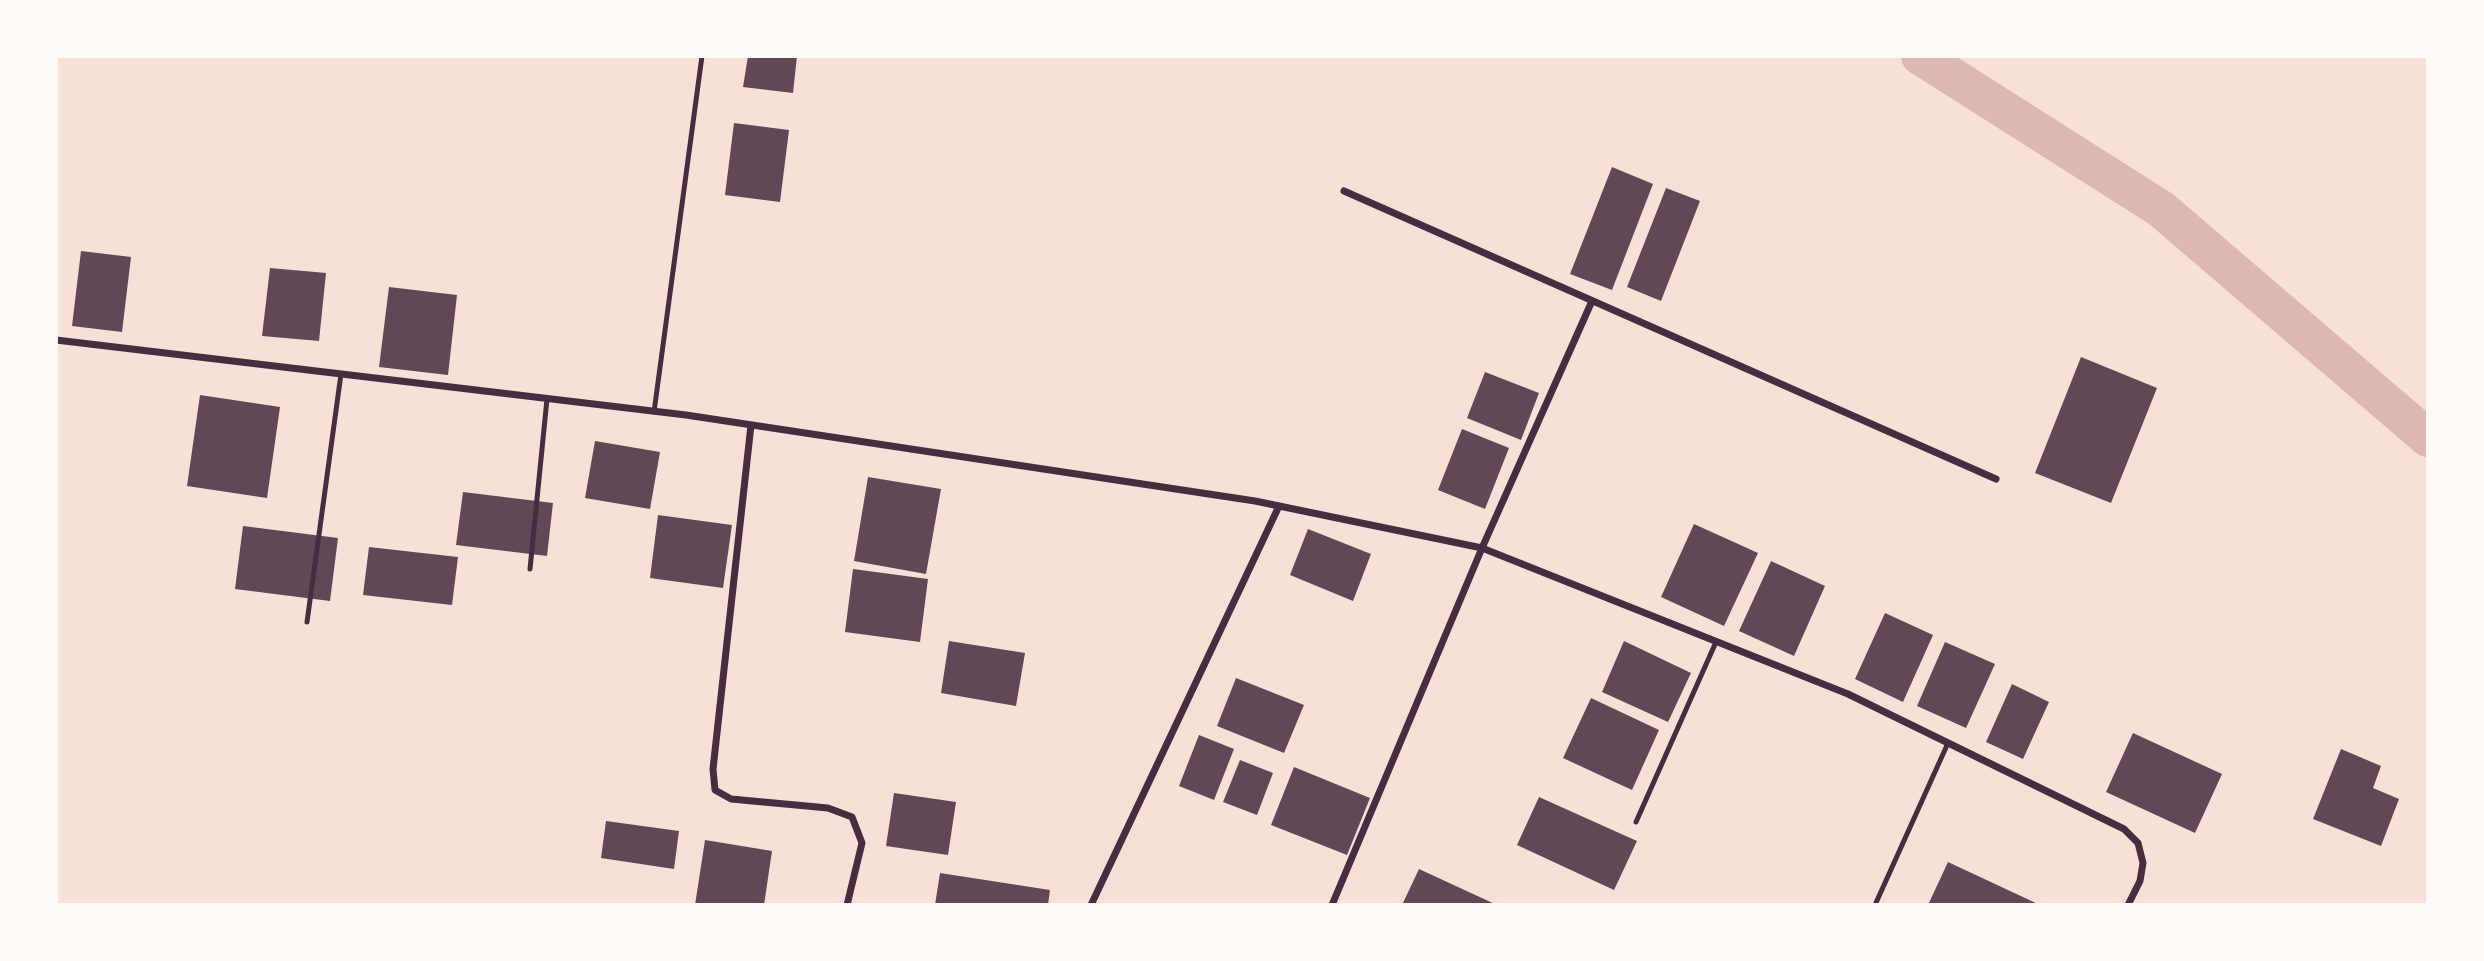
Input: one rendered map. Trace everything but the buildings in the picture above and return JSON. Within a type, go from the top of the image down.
[{"type":"street","points":[[1344,191],[1996,479]]},
{"type":"street","points":[[1332,905],[1482,548],[1592,301]]},
{"type":"street","points":[[56,340],[751,425],[1279,506],[1482,548],[1847,694],[2124,828],[2138,844],[2143,863],[2140,881],[2128,905]]},
{"type":"street","points":[[751,425],[713,769],[715,790],[731,799],[828,808],[852,817],[862,843],[847,905]]},
{"type":"street","points":[[1091,905],[1279,506]]},
{"type":"lane","points":[[654,412],[702,56]]},
{"type":"lane","points":[[307,622],[341,374]]},
{"type":"lane","points":[[530,569],[547,398]]},
{"type":"lane","points":[[1636,822],[1716,642]]},
{"type":"lane","points":[[1875,905],[1948,743]]},
{"type":"waterway","points":[[1920,56],[2161,209],[2428,438]]}]
